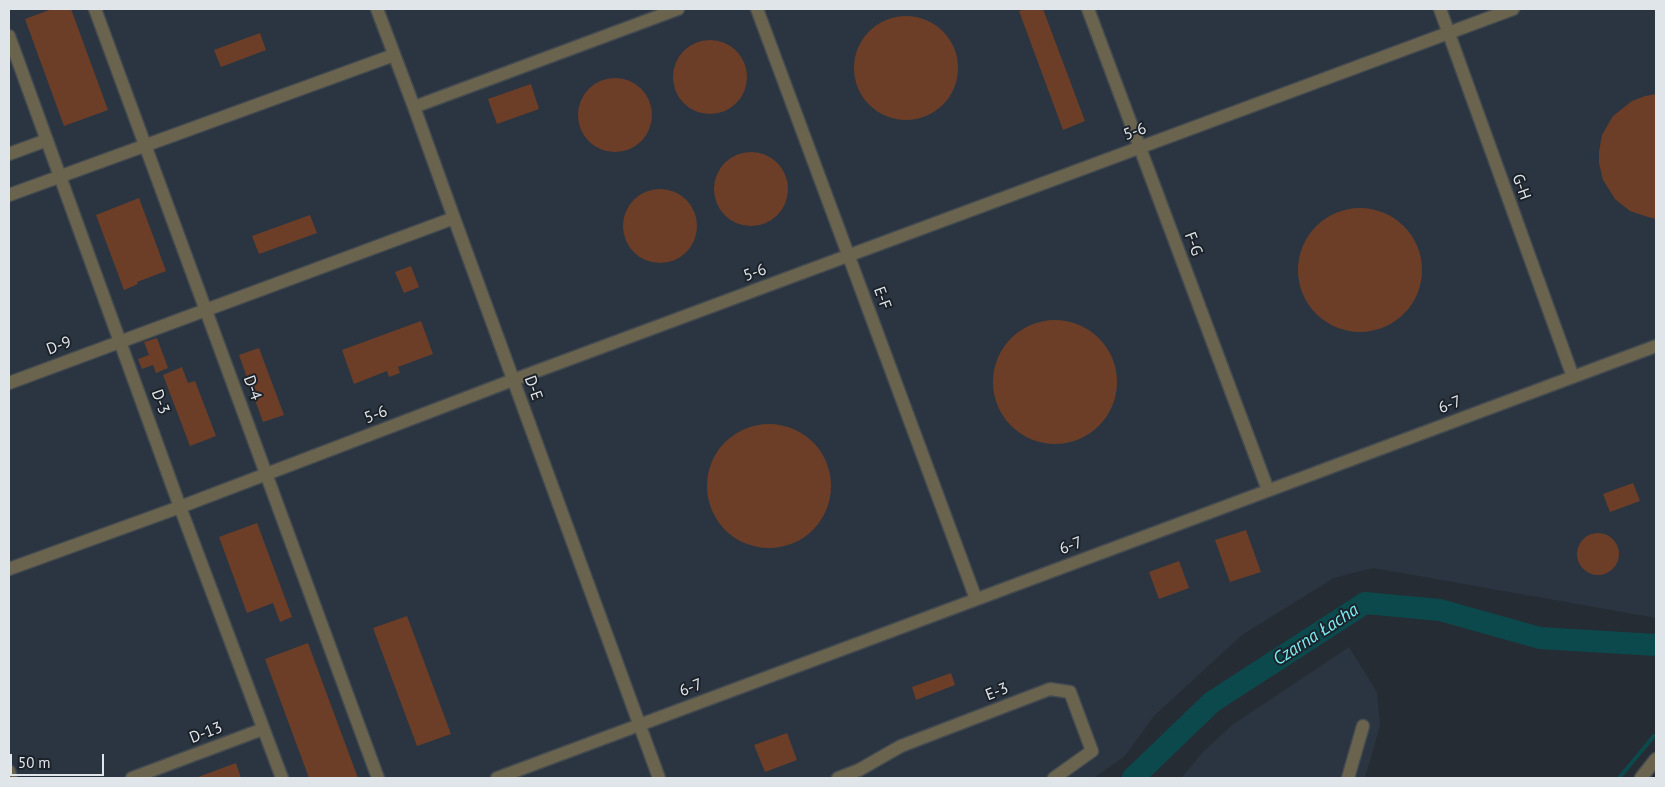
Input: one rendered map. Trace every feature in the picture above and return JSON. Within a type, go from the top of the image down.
[{"type":"street","name":"D-4","points":[[95,9],[378,778]]},
{"type":"street","name":"D-E","points":[[377,9],[659,778]]},
{"type":"street","points":[[414,107],[678,9]]},
{"type":"street","name":"E-F","points":[[756,9],[976,599]]},
{"type":"street","name":"F-G","points":[[1088,9],[1268,490]]},
{"type":"street","name":"G-H","points":[[1440,9],[1573,377]]},
{"type":"street","name":"5-6","points":[[9,569],[180,507],[513,380],[1513,9]]},
{"type":"street","name":"D-3","points":[[9,36],[121,340],[180,507],[282,778]]},
{"type":"street","points":[[9,195],[394,55]]},
{"type":"street","points":[[9,154],[47,140]]},
{"type":"street","name":"D-9","points":[[9,383],[454,218]]},
{"type":"street","name":"6-7","points":[[496,778],[1656,346]]},
{"type":"street","name":"E-3","points":[[838,778],[859,770],[901,746],[1050,689],[1070,692],[1092,751],[1054,778]]},
{"type":"street","points":[[1348,778],[1363,726]]},
{"type":"street","name":"D-13","points":[[132,778],[263,728]]},
{"type":"street","points":[[1641,778],[1656,759]]},
{"type":"street","points":[[9,771],[11,778]]},
{"type":"shaded area","points":[[9,9],[1656,9],[1656,618],[1373,568],[1334,578],[1242,635],[1154,716],[1125,756],[1094,778],[9,778]]},
{"type":"shaded area","points":[[1349,647],[1377,692],[1380,726],[1365,778],[1181,778],[1203,752],[1232,725]]},
{"type":"building","points":[[52,9],[71,9],[108,110],[64,126],[25,19]]},
{"type":"building","points":[[1043,9],[1085,121],[1063,130],[1019,11]]},
{"type":"building","points":[[906,16],[926,20],[943,31],[954,48],[958,68],[954,88],[943,105],[926,116],[906,120],[886,116],[869,105],[858,88],[854,68],[858,48],[869,31],[886,20]]},
{"type":"building","points":[[260,33],[266,50],[221,67],[214,50]]},
{"type":"building","points":[[703,40],[717,40],[731,46],[741,56],[747,70],[745,91],[731,108],[717,114],[703,114],[689,108],[679,98],[673,84],[673,70],[679,56],[689,46]]},
{"type":"building","points":[[608,78],[622,78],[636,84],[646,94],[652,108],[652,122],[646,136],[636,146],[622,152],[608,152],[594,146],[584,136],[578,122],[578,108],[584,94],[594,84]]},
{"type":"building","points":[[531,84],[539,109],[497,124],[488,99]]},
{"type":"building","points":[[1656,94],[1656,219],[1630,211],[1615,199],[1603,180],[1599,163],[1599,152],[1602,135],[1613,116],[1632,101]]},
{"type":"building","points":[[744,152],[758,152],[772,158],[782,168],[788,182],[786,203],[772,220],[758,226],[744,226],[730,220],[720,210],[714,196],[714,182],[720,168],[730,158]]},
{"type":"building","points":[[653,189],[667,189],[681,195],[691,205],[697,219],[697,233],[691,247],[681,257],[667,263],[653,263],[639,257],[629,247],[623,233],[623,219],[629,205],[639,195]]},
{"type":"building","points":[[139,198],[166,271],[137,282],[138,284],[124,290],[96,215]]},
{"type":"building","points":[[1360,208],[1384,212],[1404,226],[1418,246],[1422,270],[1418,294],[1404,314],[1384,328],[1360,332],[1336,328],[1316,314],[1302,294],[1298,270],[1302,246],[1316,226],[1336,212]]},
{"type":"building","points":[[310,215],[317,233],[259,254],[252,236]]},
{"type":"building","points":[[411,266],[419,287],[404,293],[395,272]]},
{"type":"building","points":[[1055,320],[1079,324],[1099,338],[1113,358],[1117,382],[1113,406],[1099,426],[1079,440],[1055,444],[1031,440],[1011,426],[997,406],[993,382],[997,358],[1011,338],[1031,324]]},
{"type":"building","points":[[421,321],[433,354],[398,367],[400,373],[389,377],[387,371],[354,384],[342,350]]},
{"type":"building","points":[[157,338],[168,368],[156,373],[153,365],[142,369],[138,359],[149,355],[144,342]]},
{"type":"building","points":[[259,348],[284,415],[263,422],[239,355]]},
{"type":"building","points":[[182,367],[188,383],[195,381],[216,436],[190,446],[163,375]]},
{"type":"building","points":[[769,424],[793,428],[813,442],[827,462],[831,486],[827,510],[813,530],[793,544],[769,548],[745,544],[725,530],[711,510],[707,486],[711,462],[725,442],[745,428]]},
{"type":"building","points":[[1633,483],[1640,501],[1610,512],[1603,494]]},
{"type":"building","points":[[257,523],[292,617],[280,622],[273,603],[247,613],[219,537]]},
{"type":"building","points":[[1246,530],[1261,572],[1230,582],[1215,540]]},
{"type":"building","points":[[1602,533],[1610,536],[1616,542],[1619,554],[1616,566],[1610,572],[1594,575],[1586,572],[1580,566],[1577,550],[1580,542],[1586,536]]},
{"type":"building","points":[[1179,561],[1189,588],[1159,599],[1149,572]]},
{"type":"building","points":[[407,616],[451,734],[417,746],[373,628]]},
{"type":"building","points":[[308,643],[358,778],[309,778],[265,659]]},
{"type":"building","points":[[951,673],[955,685],[916,700],[912,687]]},
{"type":"building","points":[[787,733],[797,760],[765,772],[754,745]]},
{"type":"building","points":[[236,763],[241,778],[198,778],[198,777]]},
{"type":"waterway","name":"Czarna Łacha","points":[[1133,778],[1212,702],[1365,603],[1440,610],[1540,638],[1656,645]]},
{"type":"waterway","points":[[1619,778],[1654,736]]}]
